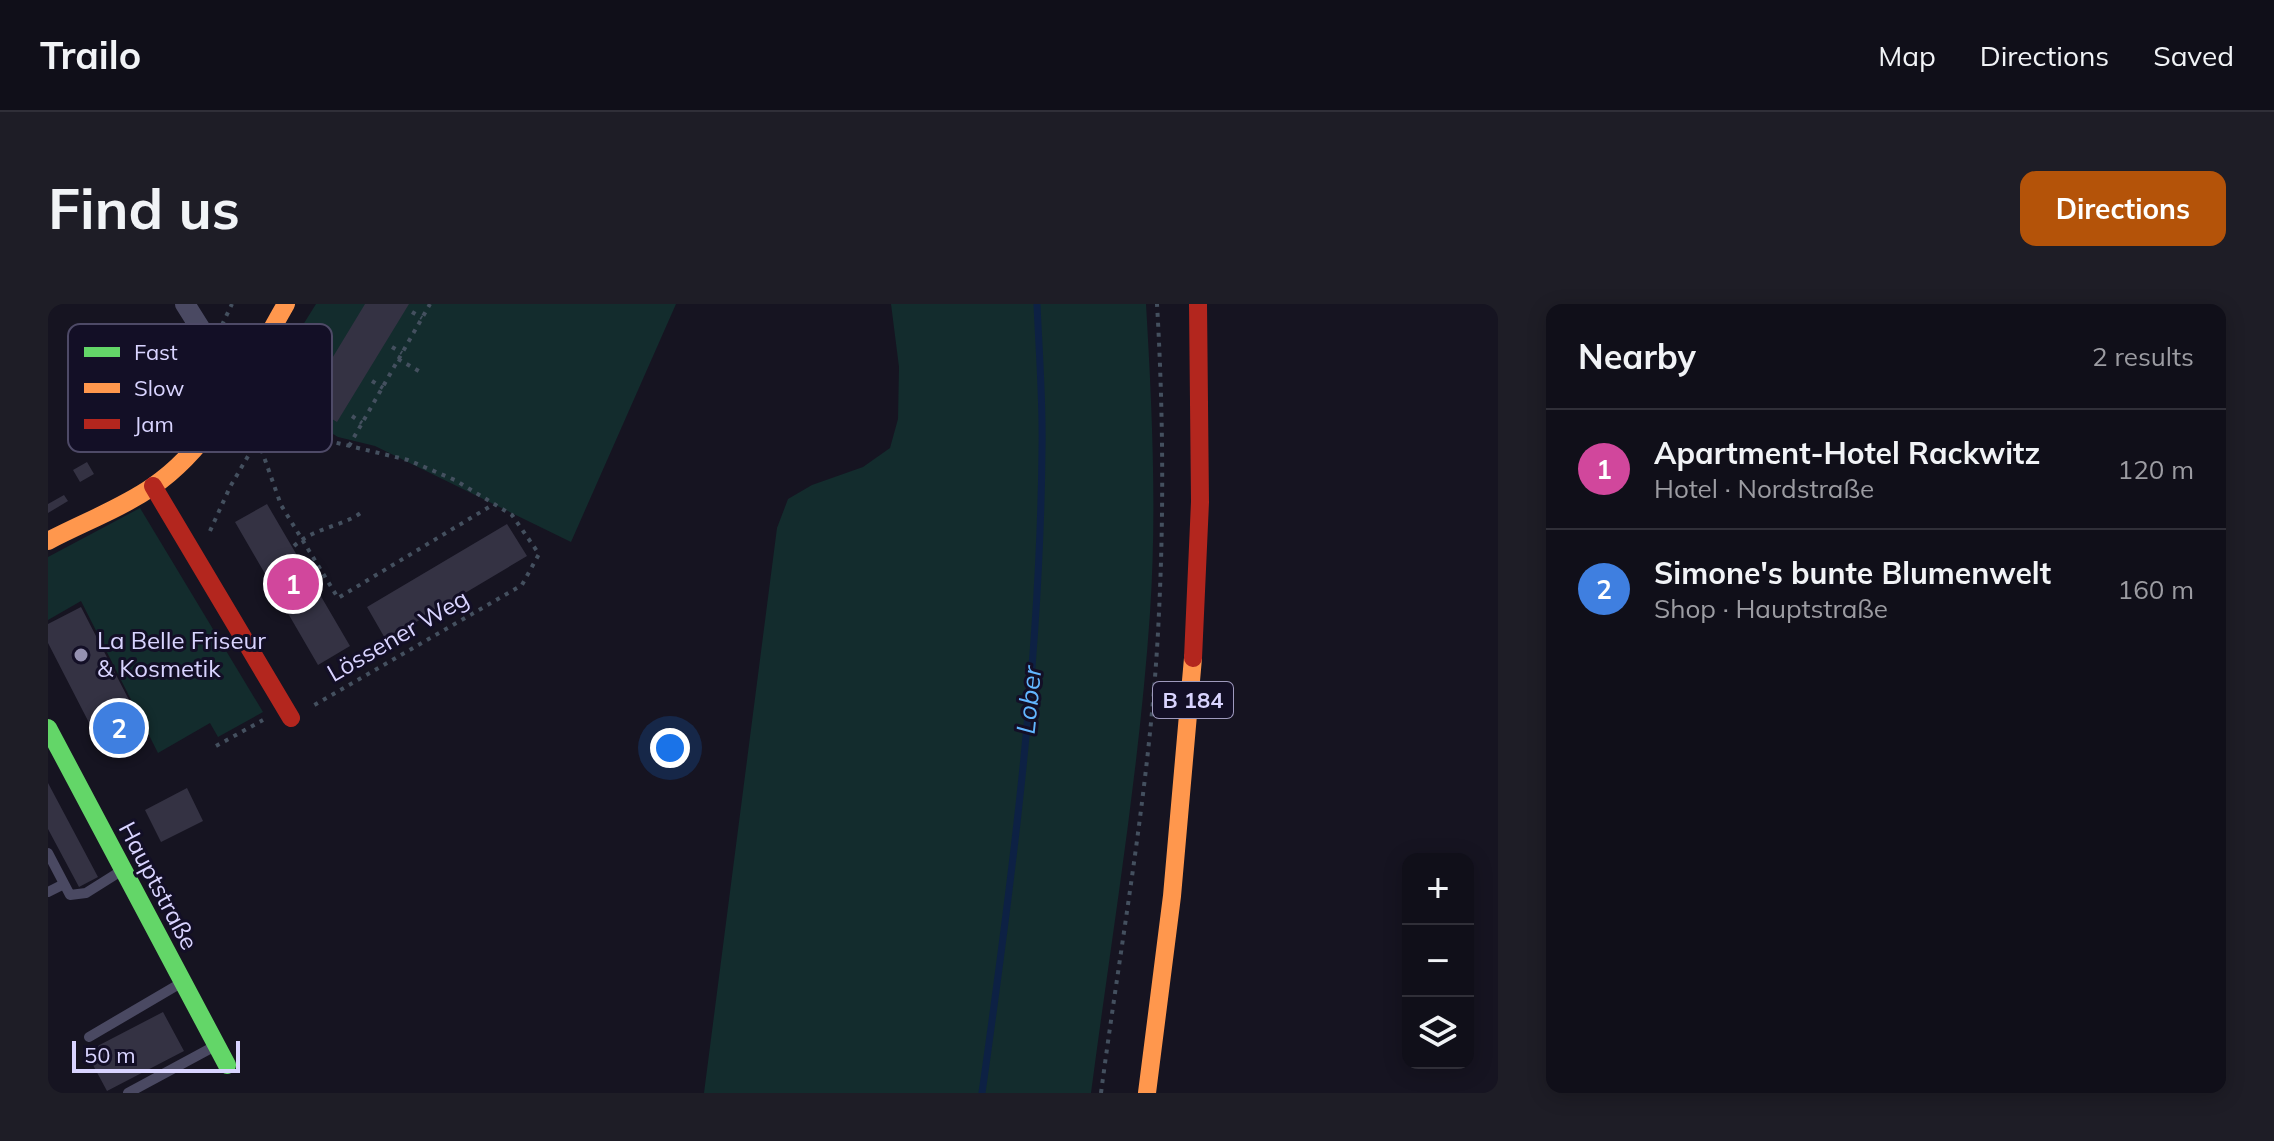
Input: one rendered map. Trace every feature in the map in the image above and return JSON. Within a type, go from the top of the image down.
[{"type":"street","points":[[185,304],[198,324]]},
{"type":"street","points":[[274,324],[286,304]]},
{"type":"street","name":"B 184","points":[[1147,1093],[1172,909],[1196,654],[1202,437],[1198,304]]},
{"type":"street","points":[[48,541],[153,486],[189,452]]},
{"type":"street","points":[[153,486],[288,713]]},
{"type":"street","name":"Hauptstraße","points":[[48,728],[227,1065]]},
{"type":"lane","points":[[48,853],[70,895],[79,895],[123,870]]},
{"type":"lane","points":[[48,892],[64,884]]},
{"type":"lane","points":[[89,1037],[183,982]]},
{"type":"lane","points":[[128,1093],[216,1045]]},
{"type":"path","points":[[349,446],[430,304]]},
{"type":"path","points":[[1101,1093],[1141,805],[1159,615],[1162,471],[1157,304]]},
{"type":"path","points":[[412,312],[422,318]]},
{"type":"path","points":[[392,347],[402,353]]},
{"type":"path","points":[[398,359],[422,373]]},
{"type":"path","points":[[372,381],[383,388]]},
{"type":"path","points":[[352,416],[362,423]]},
{"type":"path","points":[[262,452],[281,505],[338,598],[494,504],[455,480],[408,460],[332,442]]},
{"type":"path","points":[[197,558],[230,487],[251,452]]},
{"type":"path","name":"Lössener Weg","points":[[216,746],[288,713],[522,585],[539,554],[512,515],[494,504]]},
{"type":"path","points":[[294,546],[302,538],[362,512]]},
{"type":"green space","points":[[316,304],[676,304],[571,542],[375,446],[332,433],[332,324],[304,324]]},
{"type":"green space","points":[[891,304],[1146,304],[1153,497],[1150,613],[1132,793],[1091,1093],[704,1093],[777,528],[788,499],[812,485],[863,467],[890,448],[898,419],[899,367]]},
{"type":"green space","points":[[140,508],[263,712],[218,737],[210,723],[158,753],[81,601],[48,620],[48,557]]},
{"type":"building","points":[[365,304],[409,304],[337,422],[332,419],[332,358]]},
{"type":"building","points":[[87,462],[94,474],[80,482],[73,470]]},
{"type":"building","points":[[64,495],[68,501],[48,513],[48,504]]},
{"type":"building","points":[[267,504],[350,646],[318,665],[235,522]]},
{"type":"building","points":[[507,524],[527,556],[386,640],[367,607]]},
{"type":"building","points":[[81,607],[143,727],[102,748],[48,643],[48,624]]},
{"type":"building","points":[[48,783],[98,877],[79,887],[48,829]]},
{"type":"building","points":[[187,788],[203,821],[161,842],[145,810]]},
{"type":"building","points":[[163,1012],[184,1051],[107,1091],[86,1052]]},
{"type":"waterway","name":"Lober","points":[[982,1093],[1014,853],[1036,611],[1042,431],[1037,304]]},
{"type":"traffic: fast","points":[[48,728],[227,1065]]},
{"type":"traffic: slow","points":[[275,324],[286,304]]},
{"type":"traffic: slow","points":[[48,541],[152,487],[191,452]]},
{"type":"traffic: slow","points":[[1147,1093],[1172,896],[1193,658]]},
{"type":"traffic: jam","points":[[1193,658],[1200,502],[1198,304]]},
{"type":"traffic: jam","points":[[153,486],[291,718]]},
{"type":"place","name":"Apartment-Hotel Rackwitz","points":[[293,584]]},
{"type":"place","name":"La Belle Friseur & Kosmetik","points":[[81,655]]},
{"type":"place","name":"Simone's bunte Blumenwelt","points":[[119,728]]}]
